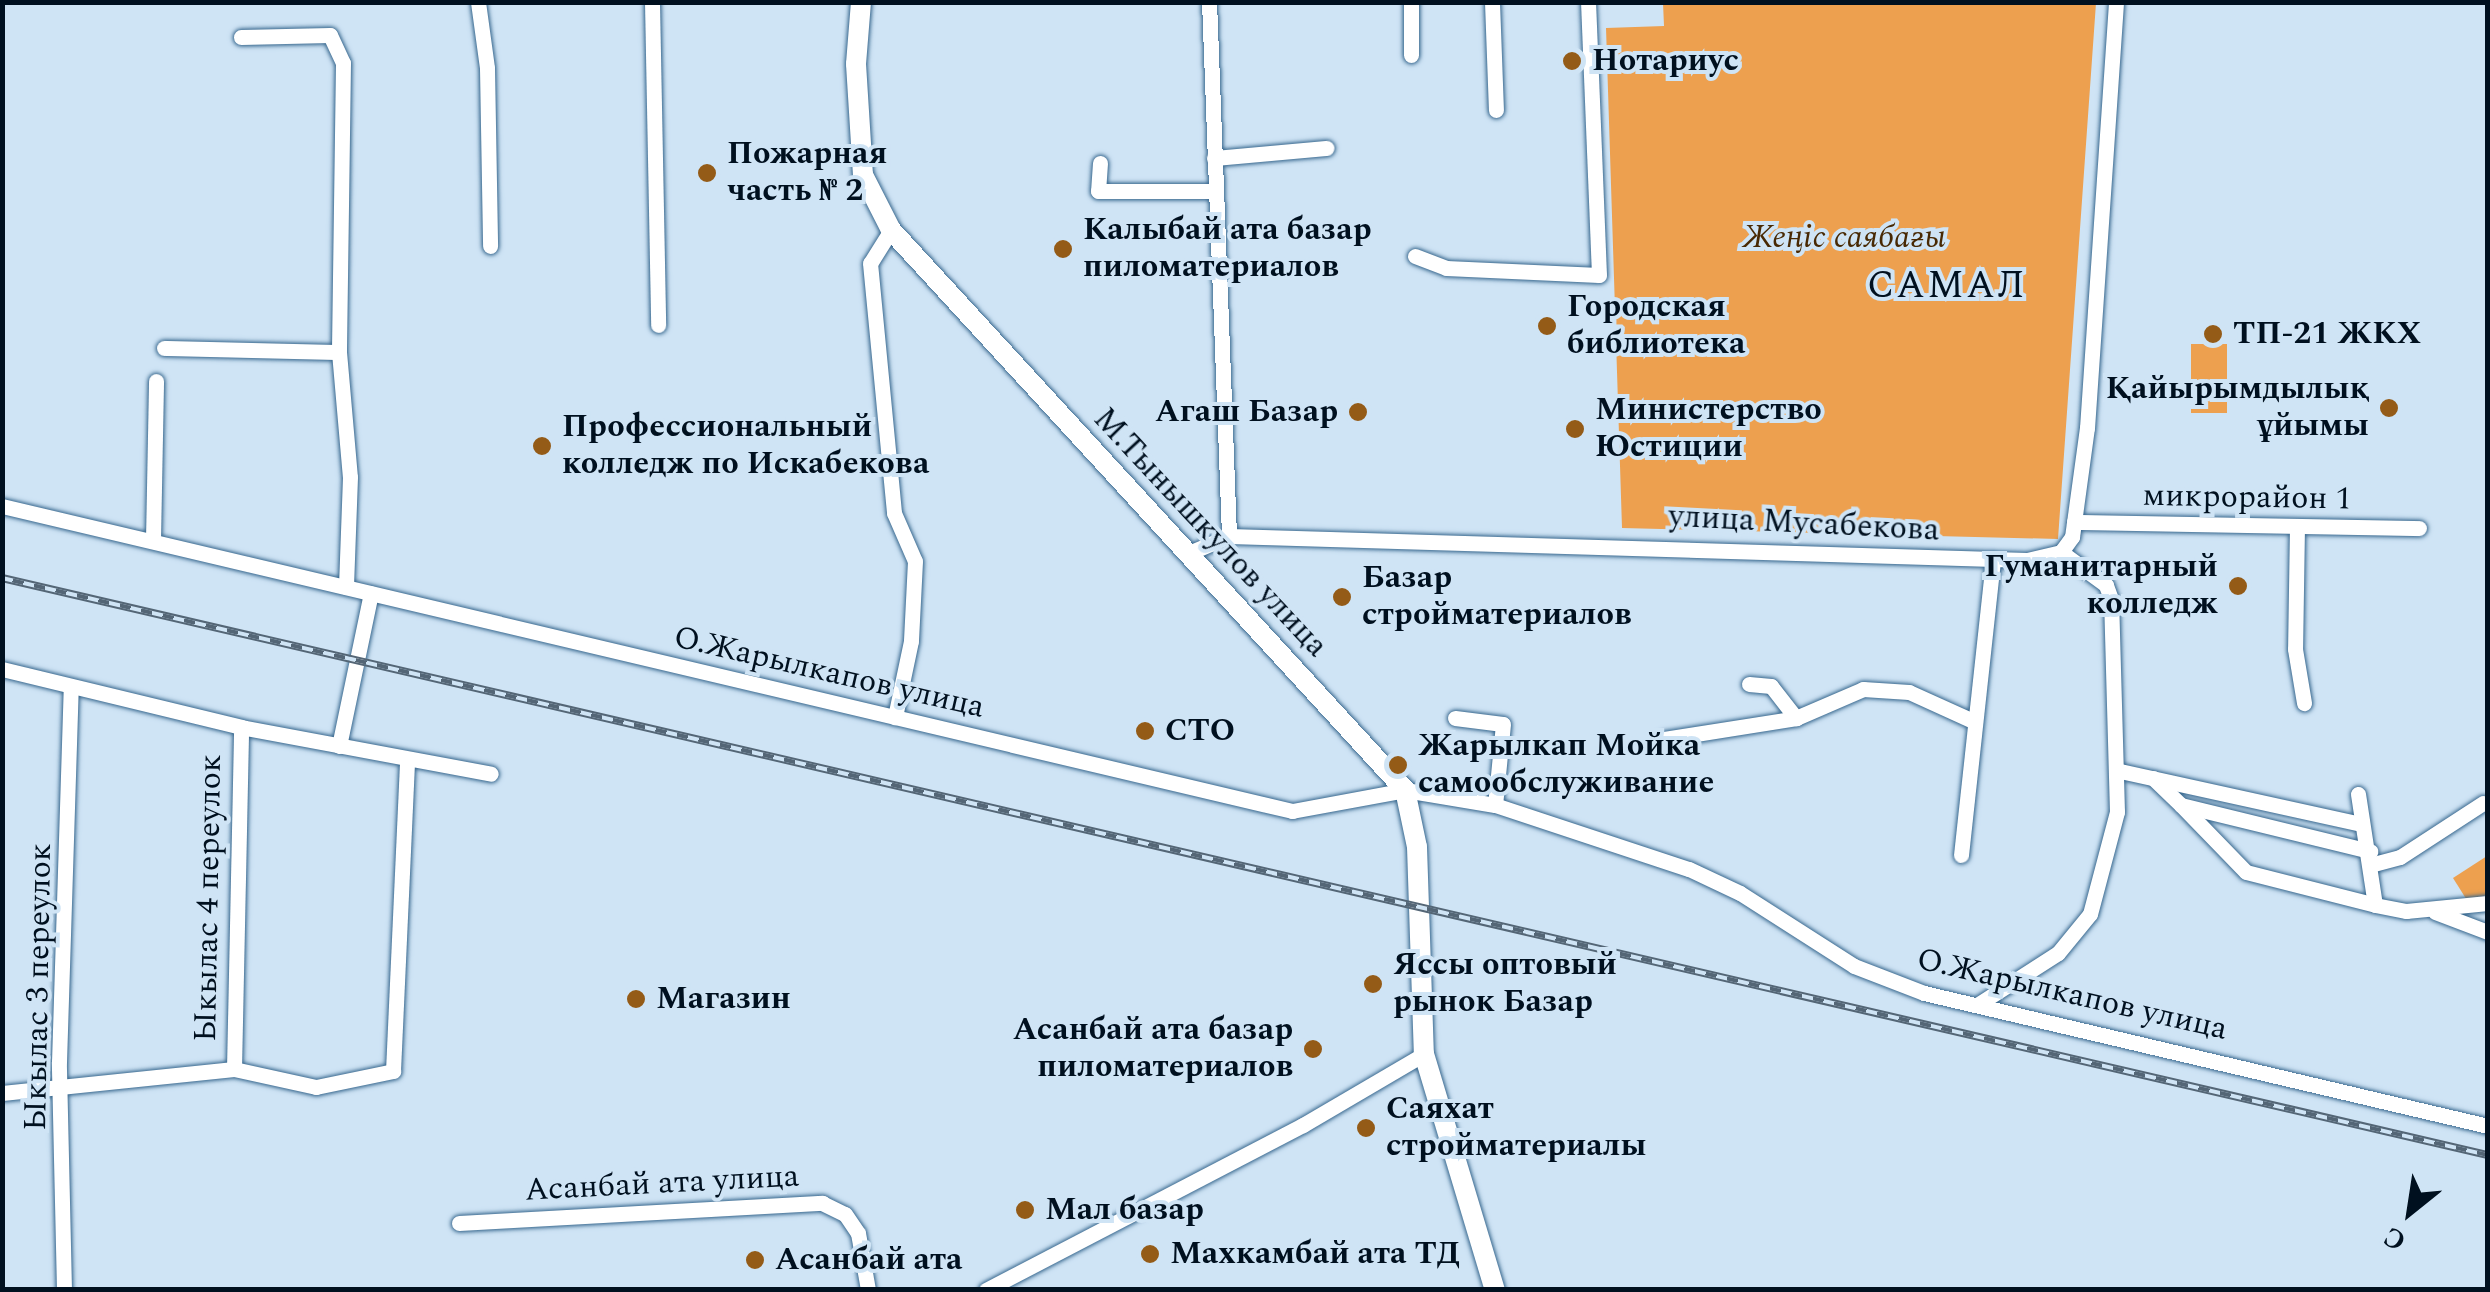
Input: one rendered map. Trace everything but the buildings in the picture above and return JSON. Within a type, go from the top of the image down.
[{"type":"main road","name":"М.Тынышкулов улица","points":[[847,2],[856,64],[863,176],[891,230],[1405,790]]},
{"type":"main road","name":"М.Тынышкулов улица","points":[[856,64],[861,2]]},
{"type":"main road","points":[[1405,790],[1420,907],[1424,1054],[1495,1290]]},
{"type":"street","points":[[478,2],[487,68],[490,246]]},
{"type":"street","points":[[652,2],[658,325]]},
{"type":"street","points":[[1189,553],[1229,536],[1209,2]]},
{"type":"street","points":[[1411,55],[1412,2]]},
{"type":"street","points":[[1492,2],[1496,110]]},
{"type":"street","points":[[1416,256],[1446,268],[1599,274],[1588,2]]},
{"type":"street","points":[[1976,1005],[2058,953],[2090,914],[2108,859],[2120,771],[2110,599],[2106,585],[2061,552],[2074,522],[2087,428],[2116,2]]},
{"type":"street","points":[[241,37],[330,35],[342,63],[339,352],[350,476],[346,586]]},
{"type":"street","points":[[1214,158],[1328,148]]},
{"type":"street","points":[[1100,163],[1098,191],[1215,192]]},
{"type":"street","points":[[891,230],[870,262],[894,514],[915,561],[911,640],[894,717]]},
{"type":"street","points":[[164,348],[339,352]]},
{"type":"street","points":[[153,540],[156,381]]},
{"type":"street","name":"О.Жарылкапов улица","points":[[2,506],[1292,811],[1405,790],[1495,806],[1688,870],[1740,892],[1854,966],[1976,1005],[2488,1126]]},
{"type":"street","name":"микрорайон 1","points":[[2074,522],[2420,528]]},
{"type":"street","points":[[2297,526],[2295,648],[2304,703]]},
{"type":"street","name":"улица Мусабекова","points":[[1229,536],[1993,559],[2043,559],[2061,552]]},
{"type":"street","points":[[1961,856],[1972,721],[1993,559]]},
{"type":"street","points":[[339,746],[371,593]]},
{"type":"street","points":[[2,669],[241,727],[490,774]]},
{"type":"street","points":[[1749,684],[1771,686],[1796,718]]},
{"type":"street","name":"Ыкылас 3 переулок","points":[[64,1290],[61,1088],[71,686]]},
{"type":"street","points":[[1664,740],[1796,718],[1863,690],[1909,692],[1972,721]]},
{"type":"street","points":[[1455,718],[1502,724],[1495,806]]},
{"type":"street","name":"Ыкылас 4 переулок","points":[[234,1069],[241,727]]},
{"type":"street","points":[[2,1094],[234,1069],[316,1087],[393,1071],[407,759]]},
{"type":"street","points":[[2120,771],[2362,824]]},
{"type":"street","points":[[2153,778],[2246,872],[2375,905],[2429,910],[2488,902]]},
{"type":"street","points":[[2358,794],[2375,905]]},
{"type":"street","points":[[2181,804],[2370,858],[2400,858],[2483,803]]},
{"type":"street","points":[[2429,910],[2488,932]]},
{"type":"street","points":[[986,1290],[1303,1125],[1424,1054]]},
{"type":"street","name":"Асанбай ата улица","points":[[459,1223],[822,1203],[844,1214],[858,1232],[868,1290]]},
{"type":"green space","name":"Жеңіс саябағы","points":[[1663,3],[2096,3],[2058,539],[1622,528],[1606,28],[1664,26]]},
{"type":"green space","points":[[2191,344],[2227,344],[2227,413],[2191,413]]},
{"type":"green space","points":[[2487,856],[2487,894],[2470,905],[2453,878]]},
{"type":"railway","points":[[2,578],[2488,1155]]},
{"type":"place","name":"Нотариус","points":[[1572,61]]},
{"type":"place","name":"Пожарная часть № 2","points":[[707,173]]},
{"type":"place","name":"Калыбай ата базар пиломатериалов","points":[[1063,249]]},
{"type":"place","name":"Городская библиотека","points":[[1547,326]]},
{"type":"place","name":"ТП-21 ЖКХ","points":[[2213,334]]},
{"type":"place","name":"Қайырымдылық ұйымы","points":[[2389,408]]},
{"type":"place","name":"Агаш Базар","points":[[1358,412]]},
{"type":"place","name":"Министерство Юстиции","points":[[1575,429]]},
{"type":"place","name":"Профессиональный колледж по Искабекова","points":[[542,446]]},
{"type":"place","name":"Гуманитарный колледж","points":[[2238,586]]},
{"type":"place","name":"Базар стройматериалов","points":[[1342,597]]},
{"type":"place","name":"СТО","points":[[1145,731]]},
{"type":"place","name":"Жарылкап Мойка самообслуживание","points":[[1398,765]]},
{"type":"place","name":"Яссы оптовый рынок Базар","points":[[1373,984]]},
{"type":"place","name":"Магазин","points":[[636,999]]},
{"type":"place","name":"Асанбай ата базар пиломатериалов","points":[[1313,1049]]},
{"type":"place","name":"Саяхат стройматериалы","points":[[1366,1128]]},
{"type":"place","name":"Мал базар","points":[[1025,1210]]},
{"type":"place","name":"Махкамбай ата ТД","points":[[1150,1254]]},
{"type":"place","name":"Асанбай ата","points":[[755,1260]]},
{"type":"district","name":"САМАЛ","points":[[1947,287]]}]
